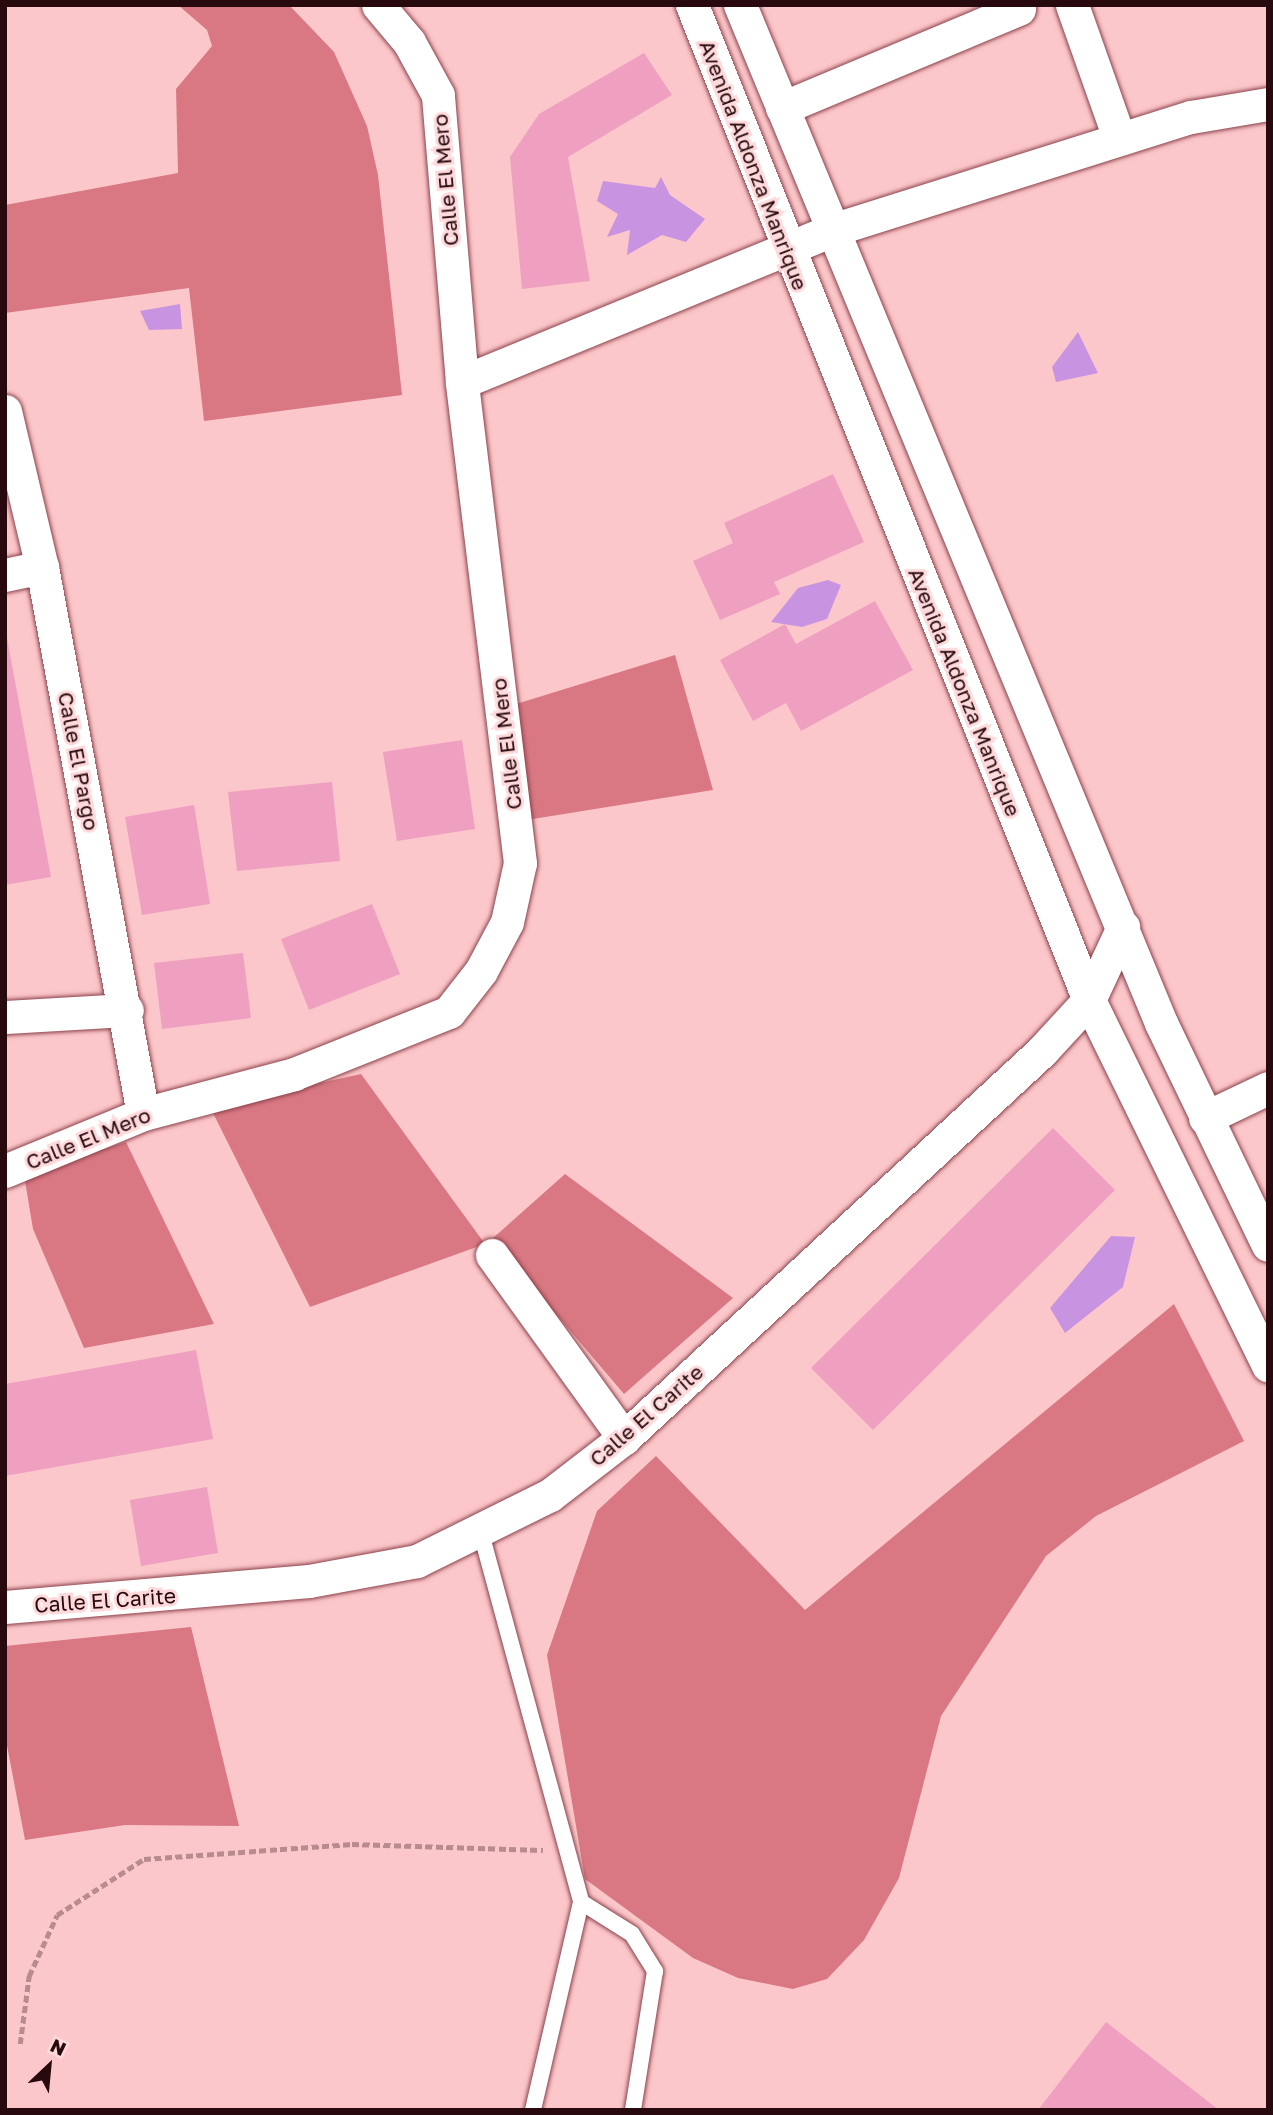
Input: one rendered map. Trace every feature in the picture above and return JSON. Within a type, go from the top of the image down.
[{"type":"street","name":"Calle El Mero","points":[[5,1171],[143,1114],[294,1074],[449,1012],[481,971],[507,922],[520,863],[462,382],[438,95],[409,42],[378,5]]},
{"type":"street","name":"Avenida Aldonza Manrique","points":[[692,5],[742,122],[785,250],[1089,1000],[1268,1365]]},
{"type":"street","points":[[740,5],[1122,927],[1205,1118],[1268,1245]]},
{"type":"street","points":[[1072,5],[1119,138]]},
{"type":"street","points":[[782,108],[1019,9]]},
{"type":"street","points":[[462,382],[835,229],[1119,138],[1268,104]]},
{"type":"street","name":"Calle El Pargo","points":[[5,411],[42,566],[127,1010],[143,1114]]},
{"type":"street","points":[[5,575],[42,566]]},
{"type":"street","name":"Calle El Carite","points":[[5,1607],[309,1581],[417,1561],[481,1534],[550,1495],[624,1438],[1089,1000],[1122,927]]},
{"type":"street","points":[[5,1017],[127,1010]]},
{"type":"street","points":[[1205,1118],[1268,1088]]},
{"type":"street","points":[[492,1255],[624,1438]]},
{"type":"lane","points":[[481,1534],[582,1902],[533,2110]]},
{"type":"lane","points":[[582,1902],[632,1934],[655,1970],[633,2110]]},
{"type":"path","points":[[20,2044],[29,1976],[57,1915],[144,1859],[352,1844],[568,1850]]},
{"type":"shaded area","points":[[178,5],[289,5],[334,52],[367,126],[378,175],[402,395],[204,421],[189,288],[5,313],[5,205],[178,173],[176,89],[212,46],[207,30]]},
{"type":"shaded area","points":[[661,177],[670,195],[705,219],[686,242],[662,235],[627,255],[630,230],[607,237],[618,214],[597,201],[603,181],[655,188]]},
{"type":"shaded area","points":[[180,304],[182,329],[149,330],[140,311]]},
{"type":"shaded area","points":[[1078,332],[1098,373],[1056,382],[1052,367]]},
{"type":"shaded area","points":[[828,580],[841,585],[827,619],[802,627],[771,622],[798,588]]},
{"type":"shaded area","points":[[675,655],[713,790],[502,824],[493,711]]},
{"type":"shaded area","points":[[361,1074],[485,1244],[310,1307],[210,1107]]},
{"type":"shaded area","points":[[126,1142],[214,1324],[84,1348],[33,1229],[24,1175]]},
{"type":"shaded area","points":[[565,1174],[733,1298],[624,1394],[492,1239]]},
{"type":"shaded area","points":[[1111,1236],[1135,1237],[1123,1287],[1065,1333],[1050,1308]]},
{"type":"shaded area","points":[[1174,1304],[1244,1441],[1096,1516],[1046,1556],[941,1716],[899,1878],[864,1940],[827,1979],[793,1989],[738,1978],[693,1958],[585,1879],[547,1655],[597,1511],[656,1456],[805,1610]]},
{"type":"shaded area","points":[[191,1627],[239,1826],[125,1825],[25,1840],[5,1735],[5,1646]]},
{"type":"building","points":[[644,53],[672,95],[568,157],[590,281],[522,289],[510,157],[539,114]]},
{"type":"building","points":[[833,474],[864,542],[774,582],[780,594],[720,620],[693,561],[733,543],[724,523]]},
{"type":"building","points":[[875,601],[913,670],[801,731],[786,703],[753,721],[720,660],[785,624],[796,644]]},
{"type":"building","points":[[5,627],[51,877],[5,885]]},
{"type":"building","points":[[462,740],[475,829],[397,841],[383,752]]},
{"type":"building","points":[[332,782],[340,861],[237,871],[228,792]]},
{"type":"building","points":[[194,805],[210,904],[142,915],[125,817]]},
{"type":"building","points":[[372,904],[400,974],[309,1010],[281,939]]},
{"type":"building","points":[[243,953],[251,1018],[162,1029],[154,963]]},
{"type":"building","points":[[1053,1128],[1115,1190],[873,1430],[811,1368]]},
{"type":"building","points":[[196,1350],[213,1439],[5,1476],[5,1384]]},
{"type":"building","points":[[207,1487],[218,1553],[141,1566],[130,1500]]},
{"type":"building","points":[[1106,2022],[1219,2110],[1038,2110]]}]
